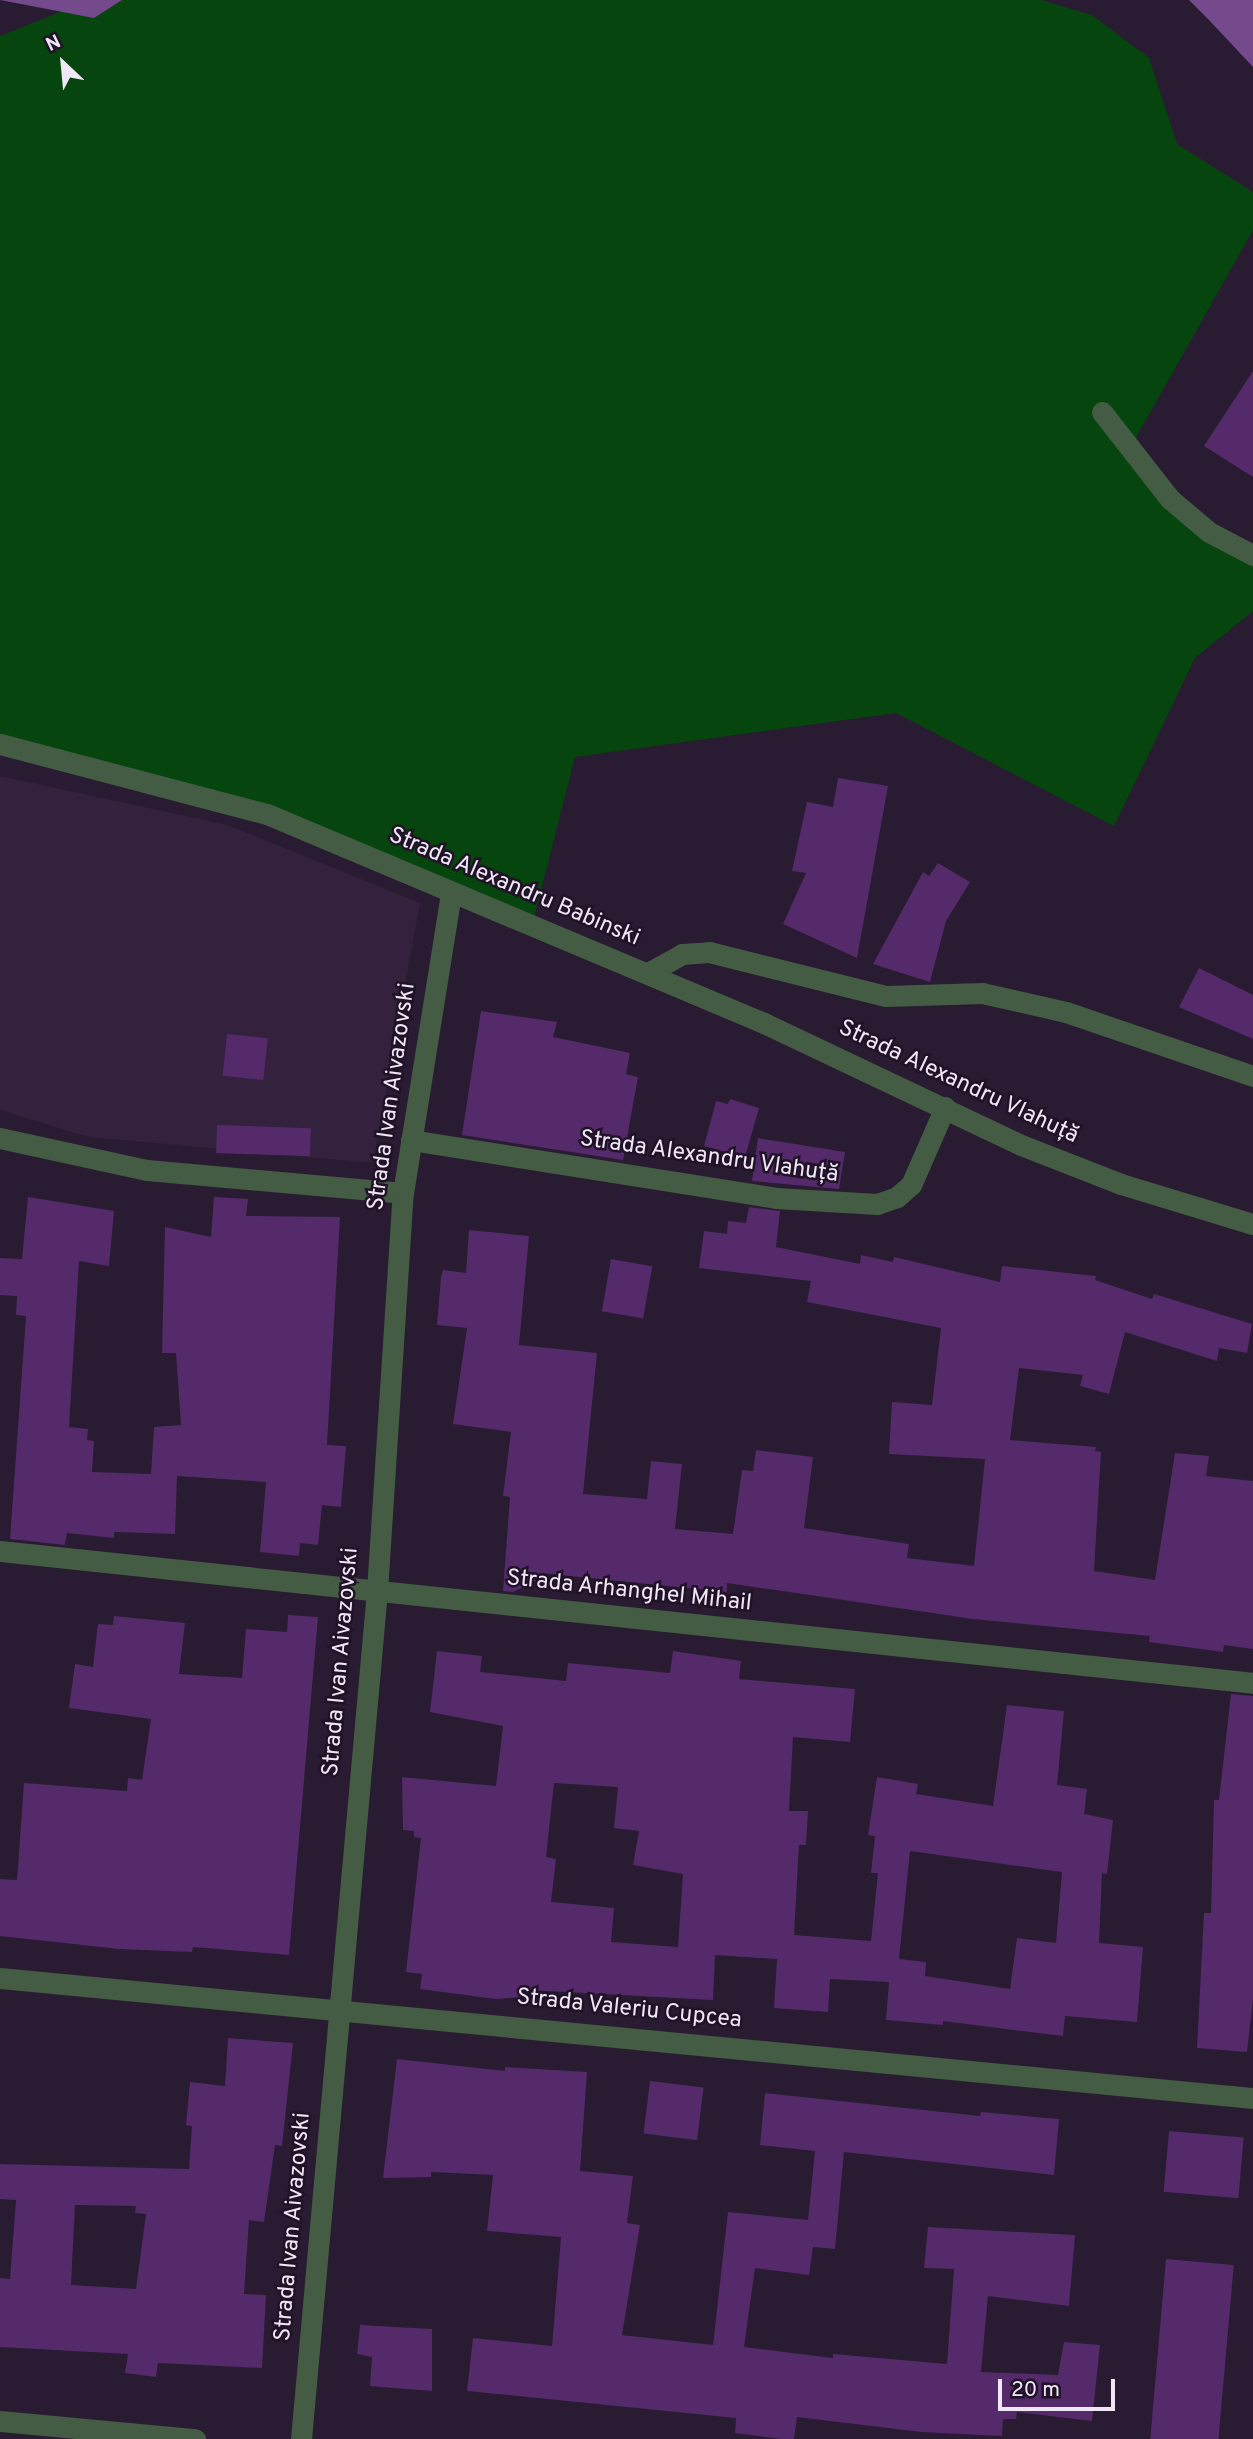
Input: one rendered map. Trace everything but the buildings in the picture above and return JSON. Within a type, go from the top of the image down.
[{"type":"street","points":[[1102,412],[1170,499],[1209,532],[1253,555]]},
{"type":"street","name":"Strada Alexandru Babinski","points":[[0,744],[267,814],[648,973],[682,954],[709,952],[886,996],[982,993],[1066,1012],[1253,1076]]},
{"type":"street","name":"Strada Ivan Aivazovski","points":[[301,2439],[377,1591],[402,1193],[451,893]]},
{"type":"street","name":"Strada Аlexandru Vlahuță","points":[[648,973],[1072,1166],[1253,1224]]},
{"type":"street","name":"Strada Alexandru Vlahuță","points":[[411,1140],[776,1198],[877,1204],[897,1197],[911,1185],[945,1107]]},
{"type":"street","points":[[0,1138],[147,1170],[402,1193]]},
{"type":"street","name":"Strada Arhanghel Mihail","points":[[0,1551],[1253,1683]]},
{"type":"street","name":"Strada Valeriu Cupcea","points":[[0,1978],[339,2008],[1253,2098]]},
{"type":"street","points":[[0,2421],[195,2439]]},
{"type":"shaded area","points":[[0,0],[122,0],[94,18]]},
{"type":"shaded area","points":[[1189,0],[1253,0],[1253,67],[1209,20]]},
{"type":"shaded area","points":[[0,776],[228,825],[420,903],[373,1163],[88,1137],[0,1110]]},
{"type":"green space","points":[[90,0],[1041,0],[1092,15],[1149,58],[1177,144],[1253,192],[1253,230],[1129,450],[1209,532],[1253,555],[1253,611],[1195,658],[1114,826],[896,713],[575,757],[532,925],[267,814],[0,754],[0,36]]}]
